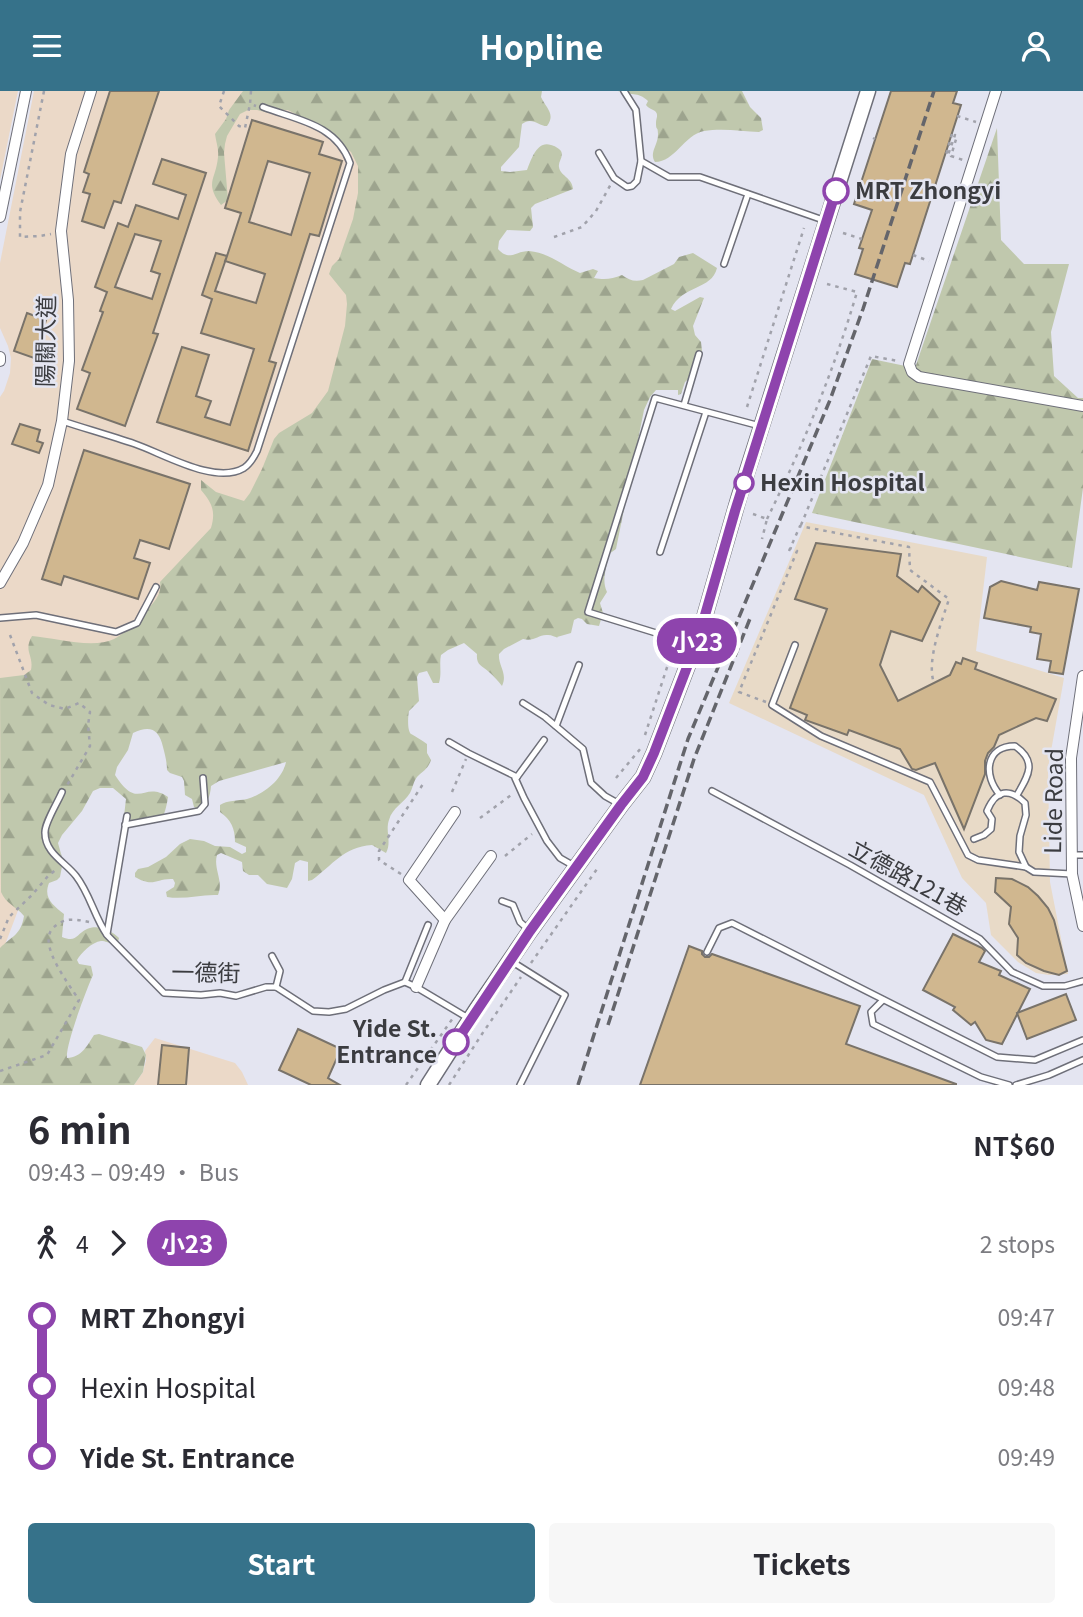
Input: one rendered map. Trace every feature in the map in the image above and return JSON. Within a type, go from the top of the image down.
[{"type":"street","points":[[0,217],[26,91]]},
{"type":"street","name":"陽關大道","points":[[0,583],[23,543],[48,485],[62,421],[69,361],[68,300],[61,231],[71,154],[91,91]]},
{"type":"street","points":[[428,1085],[530,931],[643,777],[654,753],[695,645],[869,91]]},
{"type":"street","points":[[996,91],[909,364],[912,372],[919,377],[1083,406]]},
{"type":"street","name":"Lide Road","points":[[1083,676],[1071,758],[1072,873],[1083,926]]},
{"type":"street","points":[[445,920],[410,880],[456,812]]},
{"type":"street","points":[[416,987],[445,920],[491,856]]},
{"type":"lane","points":[[599,153],[614,178],[626,187],[637,181],[641,161],[636,110],[624,91]]},
{"type":"lane","points":[[62,421],[136,444],[204,471],[234,471],[243,468],[252,460],[350,163],[346,151],[326,130],[263,107]]},
{"type":"lane","points":[[641,161],[669,177],[700,177],[826,221]]},
{"type":"lane","points":[[724,264],[748,194]]},
{"type":"lane","points":[[684,405],[699,354]]},
{"type":"lane","points":[[695,645],[588,612],[655,398],[762,427]]},
{"type":"lane","points":[[660,552],[706,412]]},
{"type":"lane","points":[[0,618],[36,615],[116,632],[137,623],[156,587]]},
{"type":"lane","points":[[795,645],[772,705],[821,736],[930,782],[968,855],[978,860],[1026,867],[1034,871],[1072,873]]},
{"type":"lane","points":[[556,726],[579,665]]},
{"type":"lane","points":[[523,702],[583,748],[591,783],[605,796],[621,805]]},
{"type":"lane","points":[[544,740],[516,778],[547,841],[560,858],[577,867]]},
{"type":"lane","points":[[449,742],[517,777]]},
{"type":"lane","points":[[1000,795],[990,780],[989,765],[1000,749],[1015,746],[1025,756],[1030,773],[1017,795]]},
{"type":"lane","points":[[125,825],[199,811],[205,804],[203,778]]},
{"type":"lane","name":"立德路121巷","points":[[712,791],[980,939],[1012,972],[1043,986],[1065,986],[1083,981]]},
{"type":"lane","name":"一德街","points":[[62,792],[44,831],[48,847],[74,873],[88,893],[107,935],[164,993],[201,995],[220,992],[236,996],[266,987],[276,987]]},
{"type":"lane","points":[[974,839],[991,829],[992,819],[987,811],[990,802],[1008,792],[1017,795],[1025,803],[1026,815],[1019,852],[1026,867]]},
{"type":"lane","points":[[107,935],[127,816]]},
{"type":"lane","points":[[1071,855],[1083,855]]},
{"type":"lane","points":[[502,901],[513,905],[520,922],[530,931]]},
{"type":"lane","points":[[707,952],[719,928],[732,923],[997,1057],[1035,1060],[1083,1041]]},
{"type":"lane","points":[[405,982],[428,925]]},
{"type":"lane","points":[[272,956],[280,971],[276,987],[313,1010],[329,1012],[345,1009],[405,982],[471,1019]]},
{"type":"lane","points":[[511,960],[565,995],[520,1085]]},
{"type":"lane","points":[[883,1000],[871,1012],[873,1024],[981,1077],[1009,1085]]},
{"type":"lane","points":[[1016,1085],[1049,1075],[1083,1060]]},
{"type":"path","points":[[44,91],[20,212],[20,237],[61,231]]},
{"type":"path","points":[[223,91],[219,106],[239,126],[245,128],[251,91]]},
{"type":"path","points":[[250,104],[263,107]]},
{"type":"path","points":[[957,116],[976,122]]},
{"type":"path","points":[[952,134],[946,155],[955,135],[957,136],[951,156],[963,160]]},
{"type":"path","points":[[554,237],[582,227],[596,211],[614,178]]},
{"type":"path","points":[[747,407],[804,228]]},
{"type":"path","points":[[843,233],[862,239]]},
{"type":"path","points":[[913,255],[929,261]]},
{"type":"path","points":[[762,539],[767,519],[783,488],[829,375],[857,292],[827,283]]},
{"type":"path","points":[[772,705],[739,692],[797,551],[790,549],[871,356],[898,361]]},
{"type":"path","points":[[753,514],[767,519]]},
{"type":"path","points":[[800,526],[909,547],[910,570],[949,599],[935,641],[932,677],[934,683]]},
{"type":"path","points":[[10,635],[32,693],[49,705],[65,709],[79,703],[90,712],[90,746],[62,792]]},
{"type":"path","points":[[646,734],[672,652]]},
{"type":"path","points":[[616,778],[642,746]]},
{"type":"path","points":[[452,792],[468,753]]},
{"type":"path","points":[[410,880],[379,860],[379,851],[425,781]]},
{"type":"path","points":[[480,818],[521,789]]},
{"type":"path","points":[[505,856],[540,827]]},
{"type":"path","points":[[0,939],[9,917],[48,876],[64,864]]},
{"type":"path","points":[[0,1072],[47,1055],[79,1000],[52,956],[48,944],[50,931],[60,921],[73,919],[102,927]]},
{"type":"path","points":[[406,1085],[455,1015]]},
{"type":"shaded area","points":[[0,91],[18,91],[0,180]]},
{"type":"shaded area","points":[[34,91],[305,91],[373,138],[348,369],[28,884],[0,958],[0,397],[10,373],[11,358],[0,328],[0,263]]},
{"type":"shaded area","points":[[806,522],[987,557],[976,651],[1064,678],[1048,768],[1050,882],[1068,974],[1036,973],[1018,962],[991,935],[986,903],[962,878],[924,795],[729,703]]},
{"type":"shaded area","points":[[155,1038],[235,1063],[248,1085],[134,1085],[143,1072],[145,1051]]},
{"type":"green space","points":[[243,91],[542,91],[541,97],[549,111],[550,122],[547,126],[532,121],[522,124],[519,147],[501,167],[501,171],[527,170],[538,148],[546,144],[552,145],[561,151],[560,170],[571,182],[573,189],[535,204],[531,208],[533,227],[530,231],[507,230],[499,241],[498,249],[506,255],[524,251],[537,252],[580,273],[593,269],[598,271],[594,278],[608,279],[622,275],[637,281],[674,264],[679,257],[693,253],[717,268],[709,280],[682,296],[671,309],[675,311],[700,297],[704,298],[693,326],[695,335],[701,342],[702,351],[681,394],[678,395],[678,390],[656,390],[644,410],[616,549],[609,554],[606,568],[604,582],[607,592],[600,603],[603,613],[599,626],[587,624],[578,618],[574,620],[571,633],[558,638],[545,635],[523,639],[504,649],[499,654],[504,677],[502,686],[480,665],[477,654],[464,643],[441,655],[439,683],[433,683],[427,671],[419,673],[419,701],[409,711],[408,726],[411,734],[427,744],[427,753],[431,760],[391,816],[386,853],[372,845],[353,849],[308,881],[308,862],[300,860],[295,863],[287,888],[267,884],[258,875],[249,875],[243,871],[242,862],[221,853],[216,860],[220,885],[218,895],[167,897],[166,892],[174,887],[173,879],[147,882],[135,877],[138,869],[148,867],[166,857],[190,839],[230,847],[242,854],[246,852],[246,847],[235,842],[233,828],[220,812],[220,805],[260,794],[281,775],[286,762],[219,781],[211,786],[208,799],[198,809],[194,807],[192,799],[185,795],[182,777],[167,770],[159,736],[149,729],[133,733],[128,750],[115,775],[130,792],[153,792],[168,797],[163,815],[156,823],[127,819],[124,816],[126,799],[113,788],[93,791],[58,843],[63,861],[60,877],[49,883],[47,893],[53,904],[64,914],[62,937],[74,938],[87,929],[96,927],[119,938],[115,943],[94,943],[77,960],[79,964],[91,966],[93,975],[73,1030],[67,1058],[80,1053],[94,1035],[99,1034],[142,1047],[146,1055],[143,1072],[134,1085],[0,1085],[0,948],[18,931],[24,916],[1,892],[0,678],[24,675],[31,670],[28,646],[32,636],[85,643],[105,642],[127,630],[153,604],[160,590],[160,582],[211,528],[213,512],[201,490],[201,480],[216,492],[244,501],[262,469],[274,439],[279,433],[312,413],[328,391],[345,326],[346,295],[329,274],[339,259],[353,219],[358,193],[358,166],[351,152],[336,140],[332,133],[311,120],[288,110],[273,114],[248,110],[240,114],[227,136],[224,153],[228,200],[221,205],[212,186],[218,154],[215,134]]},
{"type":"green space","points":[[618,91],[742,91],[750,107],[761,118],[763,130],[697,133],[668,158],[655,162],[653,155],[658,138],[656,112],[646,105],[648,101],[644,98]]},
{"type":"green space","points":[[997,128],[1001,240],[1024,264],[1069,264],[1051,332],[1054,376],[1078,398],[1083,398],[1083,488],[1072,568],[812,513],[872,359],[915,368]]},
{"type":"building","points":[[110,91],[159,91],[121,203],[114,201],[104,228],[82,221],[90,194],[83,192],[89,174],[84,172]]},
{"type":"building","points":[[891,91],[957,91],[953,103],[961,105],[910,264],[905,263],[897,287],[855,274],[863,249],[859,248],[872,210],[854,204]]},
{"type":"building","points":[[252,120],[323,142],[319,154],[342,161],[319,236],[310,234],[269,361],[276,363],[248,451],[157,422],[182,347],[209,355],[196,396],[211,401],[205,417],[230,425],[254,349],[201,333],[212,299],[202,295],[216,253],[227,256],[241,213],[225,208]],"holes":[[[268,161],[310,173],[291,235],[249,222]],[[225,261],[265,274],[256,303],[215,291]]]},
{"type":"building","points":[[162,159],[206,173],[153,333],[158,334],[125,426],[77,409],[90,373],[82,370],[103,312],[100,311],[107,292],[95,287],[118,223],[128,227],[136,205],[178,219],[186,195],[153,184]],"holes":[[[135,234],[161,241],[151,271],[160,274],[152,299],[115,287]]]},
{"type":"building","points":[[27,313],[46,320],[34,358],[14,351]]},
{"type":"building","points":[[20,424],[40,430],[37,441],[43,443],[39,453],[12,444]]},
{"type":"building","points":[[84,450],[190,484],[169,549],[140,540],[134,558],[150,563],[138,599],[64,576],[61,585],[42,579]]},
{"type":"building","points":[[816,543],[901,554],[897,576],[918,592],[922,586],[940,602],[922,641],[891,631],[880,665],[898,701],[950,675],[956,662],[961,664],[963,658],[977,663],[975,669],[1056,699],[1047,721],[1036,718],[999,735],[985,761],[985,774],[964,829],[935,763],[912,769],[900,749],[849,730],[847,735],[805,720],[807,715],[790,708],[827,609],[795,599]]},
{"type":"building","points":[[1001,581],[1037,590],[1039,582],[1079,589],[1063,674],[1049,672],[1051,661],[1037,659],[1041,634],[1030,632],[1031,627],[984,618],[990,587]]},
{"type":"building","points":[[996,878],[1012,879],[1028,887],[1048,908],[1054,920],[1067,971],[1059,975],[1044,971],[1026,963],[1017,955],[1018,938],[1009,924],[1011,907],[995,892]]},
{"type":"building","points":[[953,934],[985,951],[979,962],[1001,971],[999,975],[1030,989],[1002,1044],[986,1040],[975,1022],[971,1025],[953,1010],[955,1007],[923,990]]},
{"type":"building","points":[[689,946],[702,951],[705,957],[712,954],[860,1006],[846,1044],[956,1085],[640,1085]]},
{"type":"building","points":[[1066,994],[1076,1020],[1027,1039],[1017,1013]]},
{"type":"building","points":[[298,1029],[341,1049],[328,1078],[340,1085],[311,1085],[279,1070]]},
{"type":"building","points":[[162,1045],[189,1048],[186,1085],[158,1085]]},
{"type":"railway","points":[[578,1085],[688,739],[830,400],[863,309],[934,91]]},
{"type":"railway","points":[[608,1025],[694,759],[751,616]]},
{"type":"bus line","name":"小23","points":[[456,1042],[530,931],[643,777],[654,753],[699,636],[735,511],[836,191]]},
{"type":"place","name":"MRT Zhongyi","points":[[836,191]]},
{"type":"place","name":"Hexin Hospital","points":[[744,483]]},
{"type":"place","name":"Yide St. Entrance","points":[[456,1042]]}]
